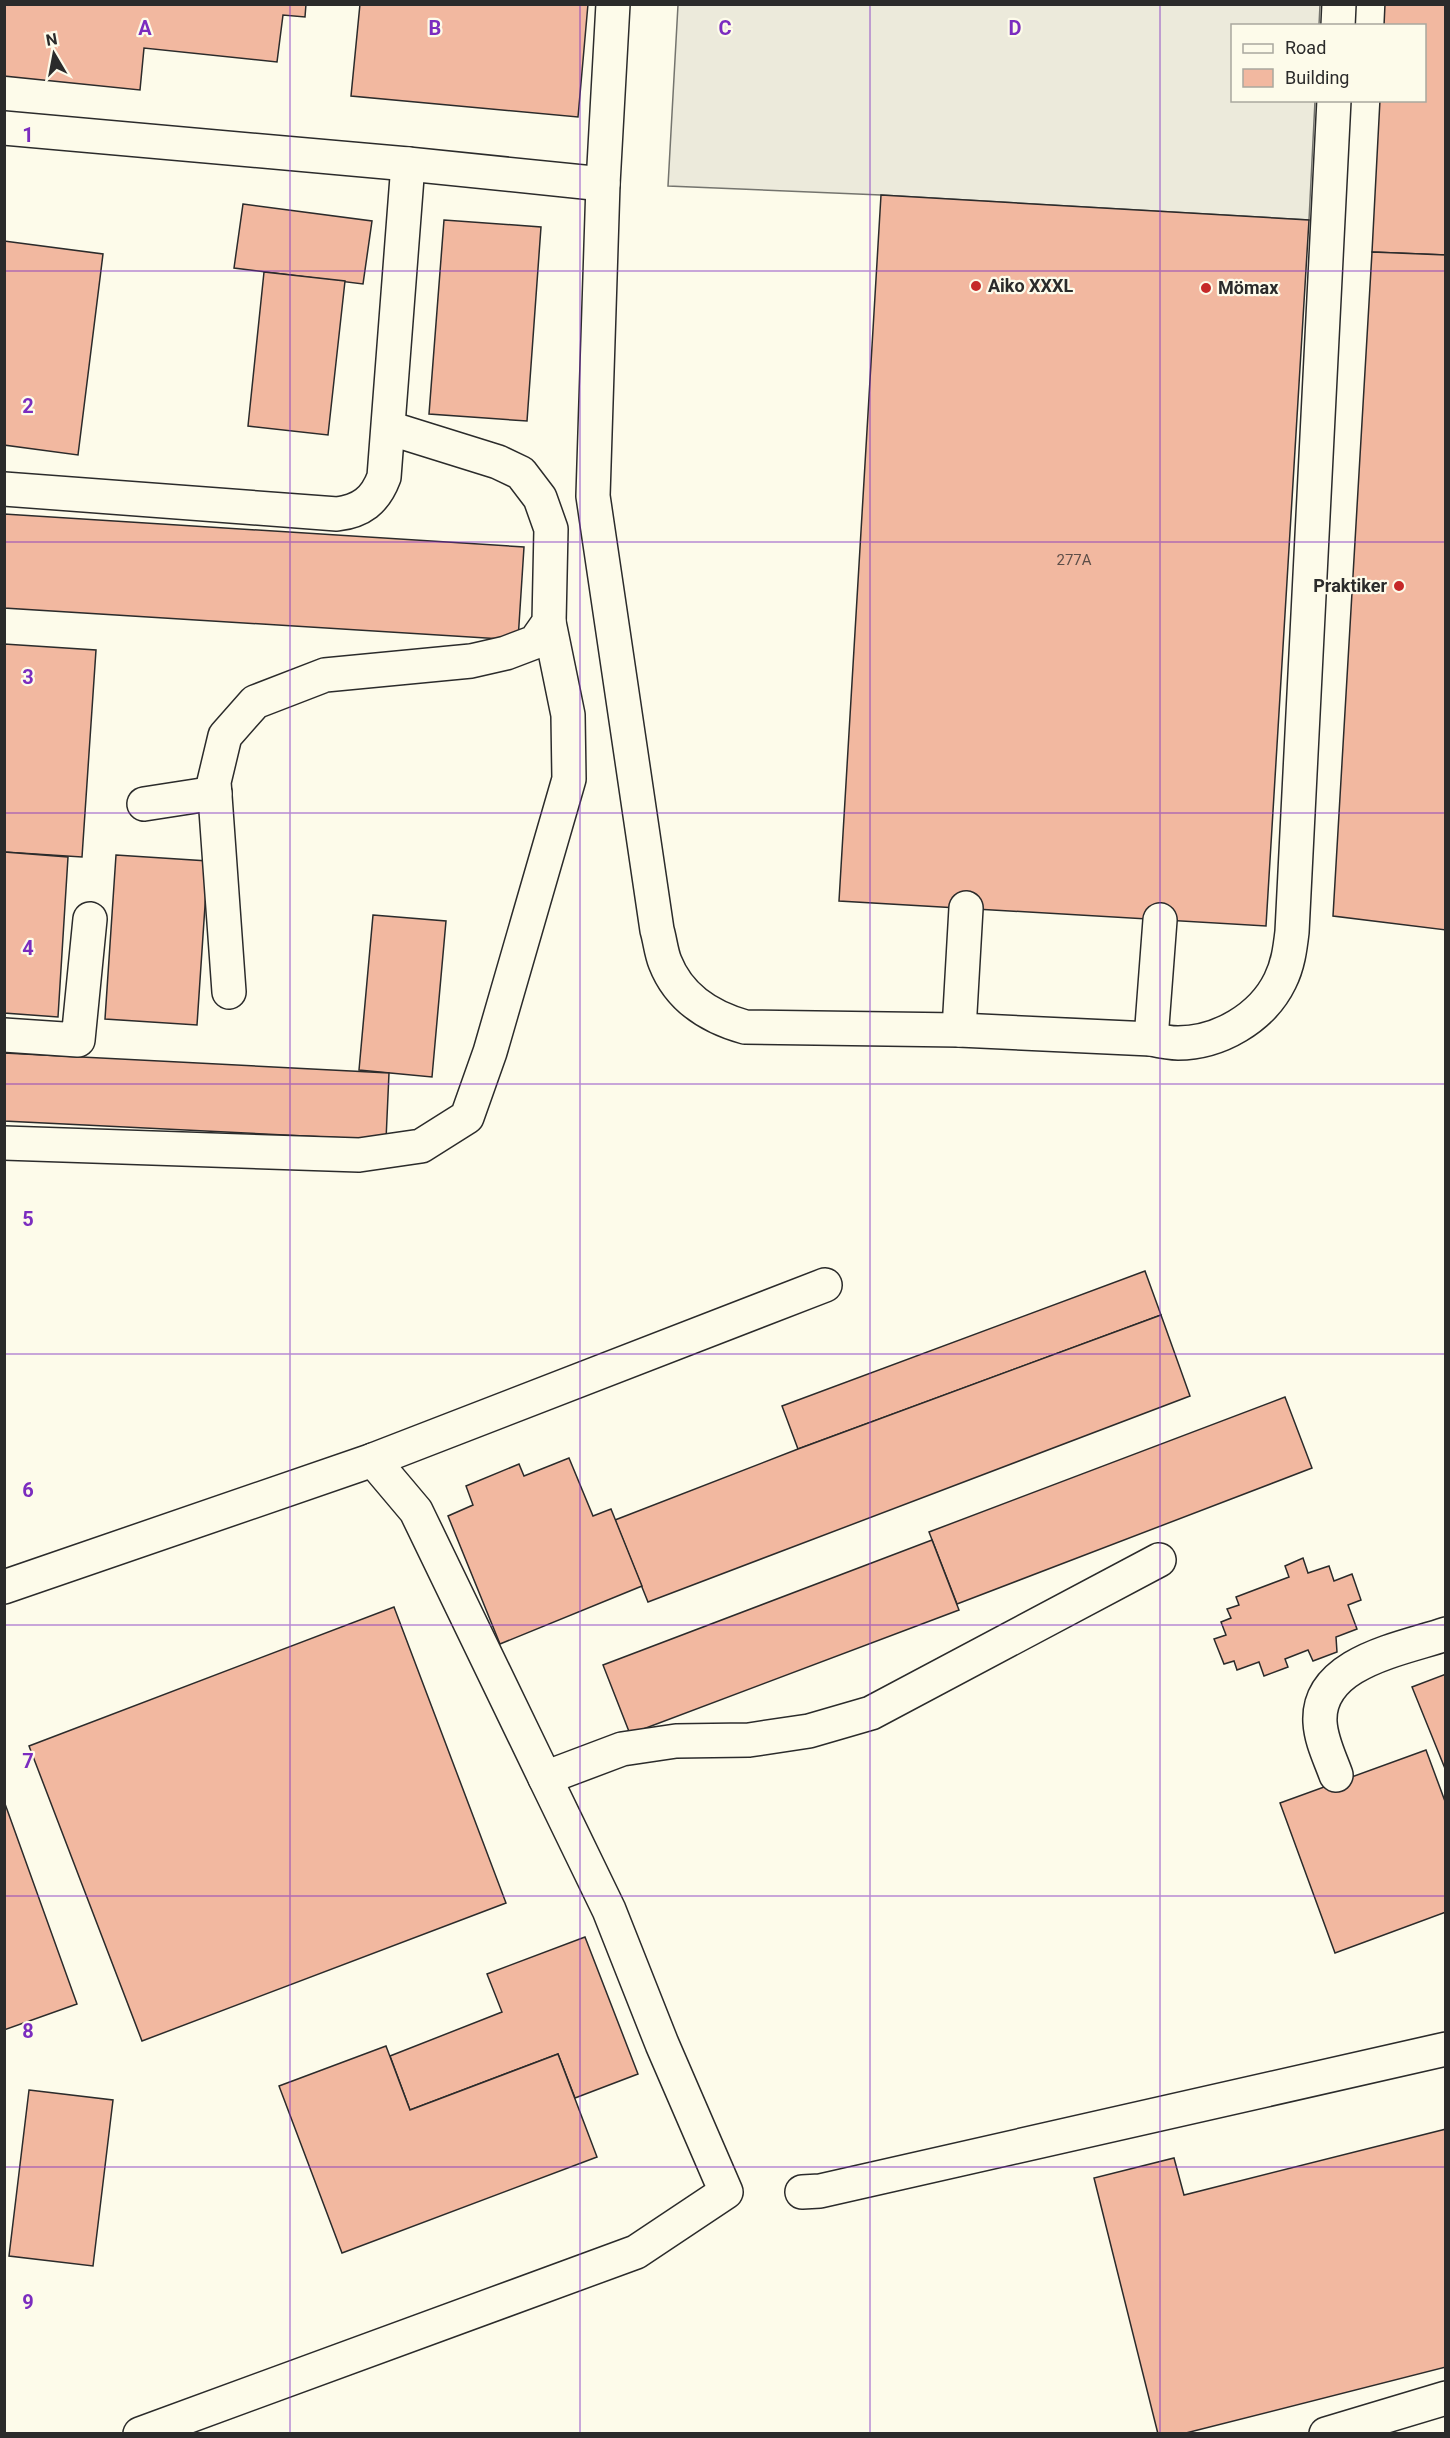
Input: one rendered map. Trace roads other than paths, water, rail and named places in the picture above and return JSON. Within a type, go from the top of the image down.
[{"type":"lane","points":[[614,4],[603,184],[593,496],[657,930],[665,962],[681,990],[699,1007],[720,1020],[745,1027],[959,1030],[1151,1039],[1178,1043],[1205,1040],[1231,1030],[1258,1010],[1279,982],[1289,958],[1292,932],[1334,102]]},
{"type":"lane","points":[[1338,24],[1339,4]]},
{"type":"lane","points":[[4,128],[603,184]]},
{"type":"lane","points":[[4,489],[337,514],[362,508],[380,490],[384,477],[408,164]]},
{"type":"lane","points":[[4,1143],[359,1155],[421,1146],[467,1117],[490,1052],[569,779],[568,715],[549,622],[550,529],[540,498],[521,473],[498,462],[389,428]]},
{"type":"lane","points":[[229,992],[214,782],[225,736],[255,702],[325,675],[471,661],[506,653],[535,642],[549,622]]},
{"type":"lane","points":[[144,804],[215,794]]},
{"type":"lane","points":[[959,1030],[966,908]]},
{"type":"lane","points":[[4,1035],[78,1040],[90,919]]},
{"type":"lane","points":[[1151,1039],[1160,920]]},
{"type":"lane","points":[[4,1587],[373,1460],[825,1285]]},
{"type":"lane","points":[[140,2433],[636,2252],[726,2192],[662,2044],[609,1910],[416,1511],[373,1460]]},
{"type":"lane","points":[[545,1778],[622,1749],[676,1741],[749,1740],[799,1733],[872,1713],[1159,1560]]},
{"type":"lane","points":[[1336,1775],[1323,1739],[1320,1720],[1324,1700],[1334,1683],[1348,1669],[1366,1660],[1446,1634]]},
{"type":"lane","points":[[802,2192],[844,2186],[1446,2049]]},
{"type":"lane","points":[[1326,2433],[1446,2398]]},
{"type":"place","name":"Aiko XXXL","points":[[976,286]]},
{"type":"place","name":"Mömax","points":[[1206,288]]},
{"type":"place","name":"Praktiker","points":[[1399,586]]}]
